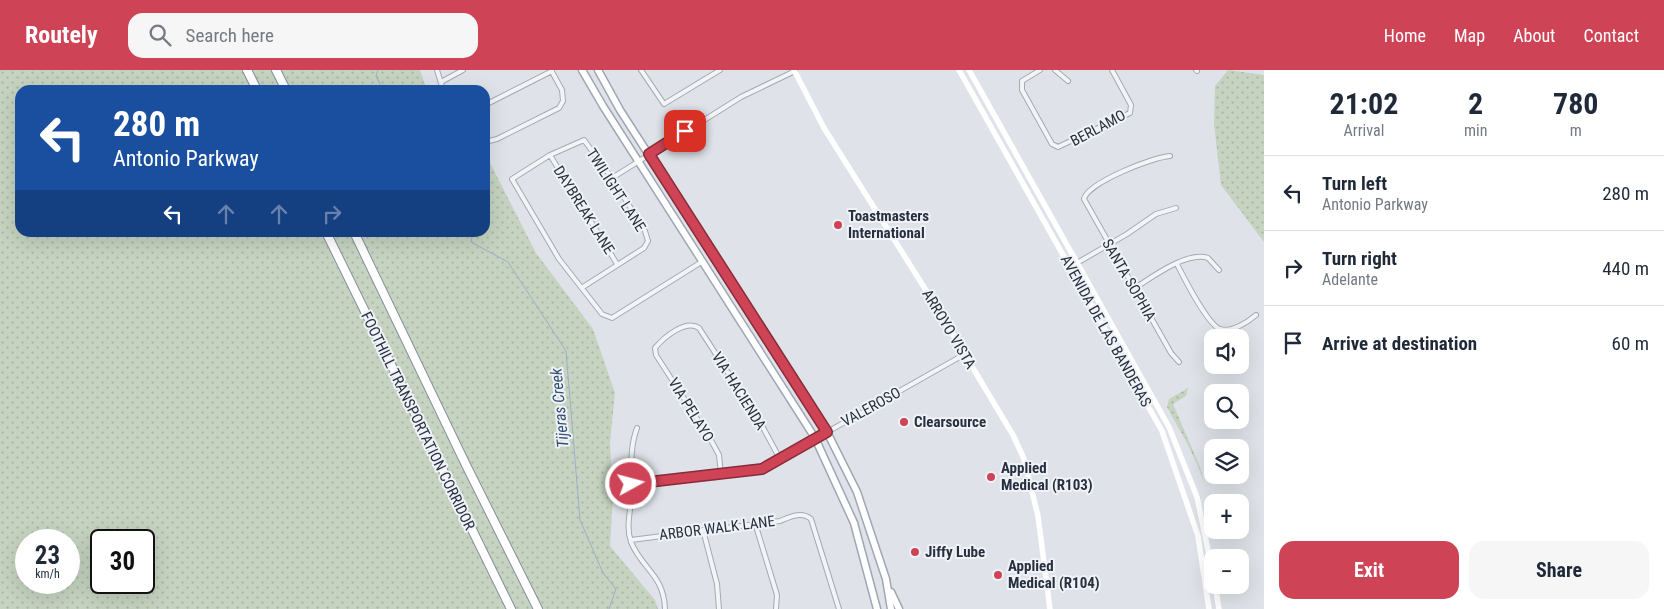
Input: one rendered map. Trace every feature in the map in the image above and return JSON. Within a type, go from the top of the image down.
[{"type":"highway","points":[[247,70],[254,85]]},
{"type":"highway","points":[[276,70],[284,85]]},
{"type":"highway","name":"FOOTHILL TRANSPORTATION CORRIDOR","points":[[328,237],[511,609]]},
{"type":"highway","name":"FOOTHILL TRANSPORTATION CORRIDOR","points":[[356,237],[466,465],[538,609]]},
{"type":"main road","points":[[582,70],[815,438],[854,523],[877,609]]},
{"type":"main road","points":[[598,70],[620,110],[827,432],[857,492],[886,579],[899,609]]},
{"type":"main road","name":"ARROYO VISTA","points":[[795,70],[824,128],[1004,418],[1024,459],[1038,516],[1050,609]]},
{"type":"main road","name":"AVENIDA DE LAS BANDERAS","points":[[971,71],[1155,401],[1186,463],[1206,529],[1209,549]]},
{"type":"main road","name":"AVENIDA DE LAS BANDERAS","points":[[961,73],[1162,431],[1198,536],[1209,609]]},
{"type":"main road","points":[[1114,345],[1122,352],[1147,395],[1155,401]]},
{"type":"main road","points":[[1147,405],[1159,413],[1181,458],[1186,463]]},
{"type":"main road","points":[[886,579],[891,609]]},
{"type":"main road","points":[[1216,594],[1219,609]]},
{"type":"street","points":[[437,70],[442,85]]},
{"type":"street","points":[[441,82],[463,70]]},
{"type":"street","points":[[641,70],[662,103],[671,102],[720,70]]},
{"type":"street","points":[[612,178],[741,96],[795,70]]},
{"type":"street","name":"BERLAMO","points":[[1040,70],[1022,82],[1022,90],[1052,144],[1058,147],[1130,113],[1131,105],[1112,70]]},
{"type":"street","points":[[1055,70],[1068,82]]},
{"type":"street","points":[[490,102],[552,71],[562,90],[563,101],[558,108],[490,139]]},
{"type":"street","points":[[961,73],[971,71]]},
{"type":"street","name":"TWILIGHT LANE","points":[[550,156],[584,140],[612,178],[645,231],[648,241],[644,248],[617,264]]},
{"type":"street","points":[[550,156],[512,178],[559,259],[583,287],[602,314],[612,318],[703,261]]},
{"type":"street","name":"DAYBREAK LANE","points":[[550,156],[617,264]]},
{"type":"street","name":"SANTA SOPHIA","points":[[1170,156],[1155,157],[1090,188],[1085,195],[1085,204],[1171,353],[1179,362]]},
{"type":"street","points":[[1070,266],[1156,214],[1176,208]]},
{"type":"street","points":[[1135,288],[1177,264],[1204,256],[1212,260],[1219,270]]},
{"type":"street","points":[[583,287],[617,264]]},
{"type":"street","points":[[1177,264],[1198,301],[1217,328],[1226,330],[1247,323],[1256,315]]},
{"type":"street","name":"VIA HACIENDA","points":[[655,348],[687,325],[694,325],[699,328],[780,460]]},
{"type":"street","name":"VIA PELAYO","points":[[655,348],[656,355],[719,455],[721,474]]},
{"type":"street","name":"VALEROSO","points":[[631,484],[762,469],[965,354]]},
{"type":"street","points":[[637,428],[631,443],[628,529],[636,551],[657,579],[662,590],[665,609]]},
{"type":"street","name":"ARBOR WALK LANE","points":[[631,540],[780,521],[803,515],[811,519],[839,609]]},
{"type":"street","points":[[755,523],[777,595],[776,609]]},
{"type":"street","points":[[703,530],[717,584],[719,609]]},
{"type":"green space","points":[[0,70],[420,70],[425,85],[15,85],[15,237],[490,237],[490,163],[536,253],[593,329],[615,393],[610,443],[613,496],[610,546],[655,600],[658,609],[0,609]]},
{"type":"green space","points":[[1228,70],[1264,75],[1264,242],[1221,185],[1214,124],[1215,86]]},
{"type":"green space","points":[[1188,388],[1186,396],[1173,404],[1200,467],[1204,483],[1194,457],[1167,407],[1169,399]]},
{"type":"waterway","name":"Tijeras Creek","points":[[378,70],[376,76],[380,85]]},
{"type":"waterway","name":"Tijeras Creek","points":[[472,237],[471,242],[508,262],[566,351],[580,520],[603,573],[616,589],[609,609]]},
{"type":"place","name":"Toastmasters International","points":[[838,225]]},
{"type":"place","name":"Clearsource","points":[[904,422]]},
{"type":"place","name":"Applied Medical (R103)","points":[[991,477]]},
{"type":"place","name":"Jiffy Lube","points":[[915,552]]},
{"type":"place","name":"Applied Medical (R104)","points":[[998,575]]},
{"type":"route","points":[[631,484],[762,469],[774,464],[827,432],[649,154],[685,131]]}]
